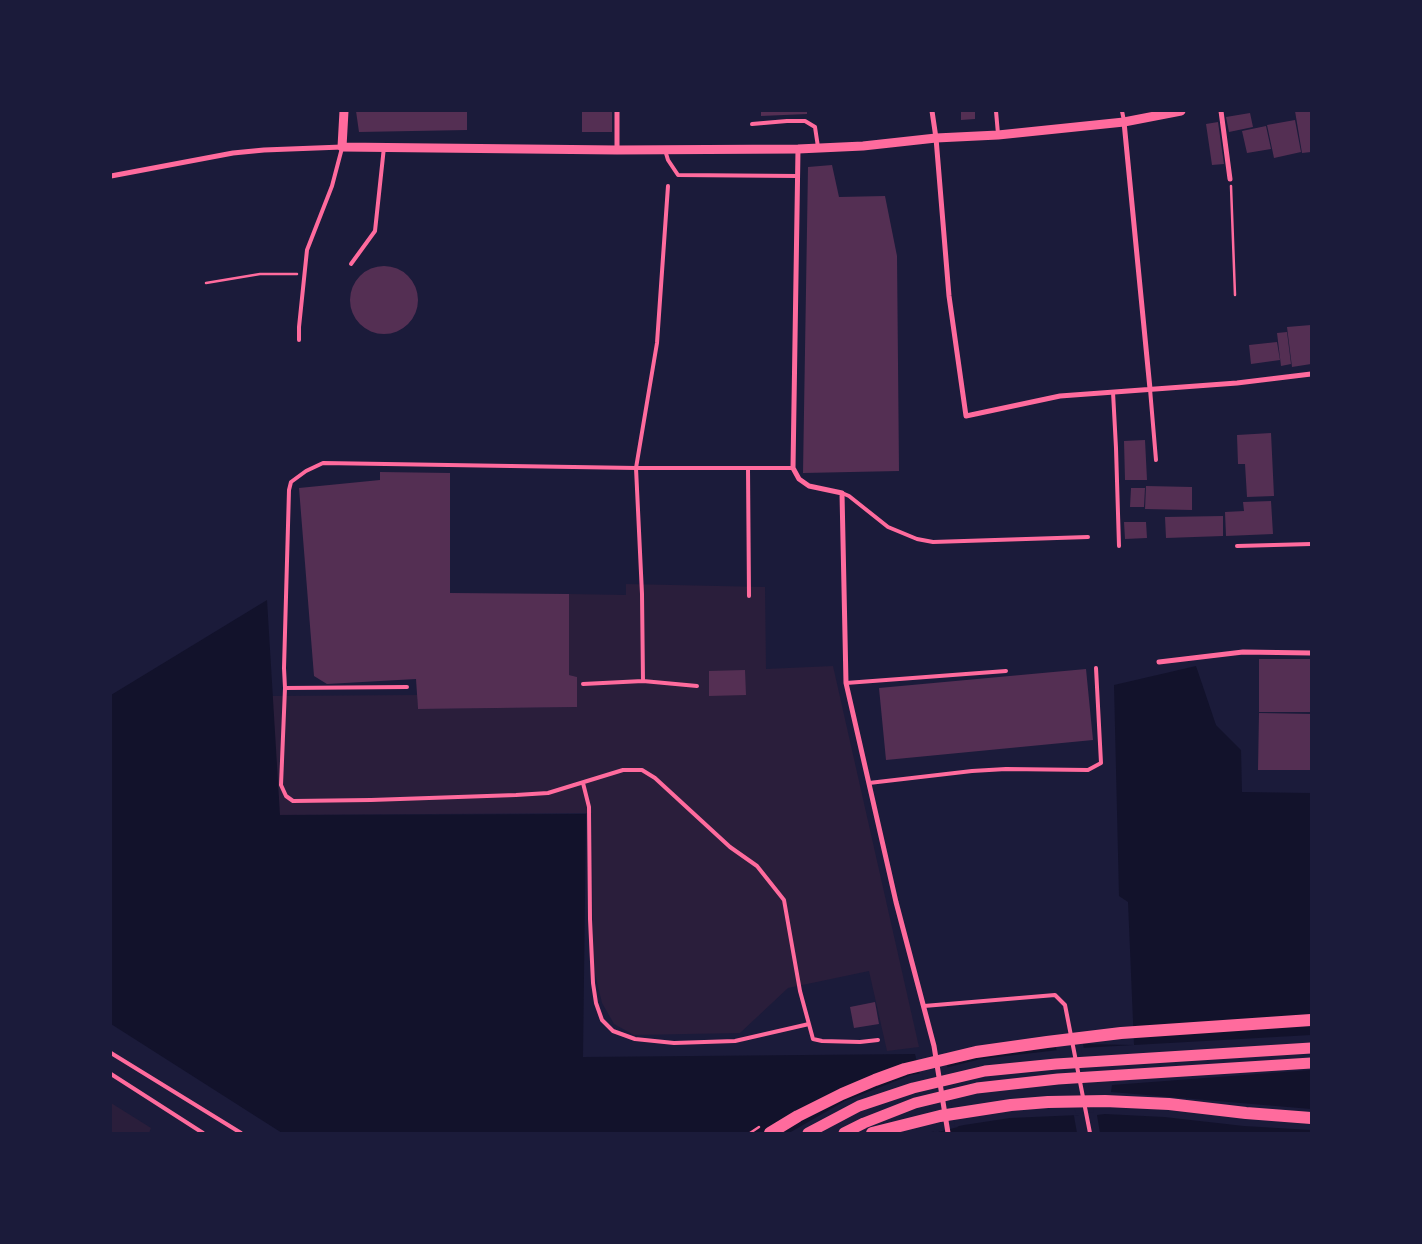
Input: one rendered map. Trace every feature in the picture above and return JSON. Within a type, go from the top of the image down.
[{"type":"highway","points":[[770,1133],[816,1107],[875,1080],[905,1069],[976,1052],[1121,1033],[1311,1020]]},
{"type":"highway","points":[[808,1133],[859,1106],[922,1086],[985,1071],[1056,1064],[1311,1048]]},
{"type":"highway","points":[[844,1133],[915,1103],[977,1088],[1058,1079],[1311,1062]]},
{"type":"highway","points":[[872,1133],[940,1116],[1011,1105],[1048,1102],[1105,1101],[1169,1104],[1311,1118]]},
{"type":"street","points":[[342,148],[344,111]]},
{"type":"street","points":[[617,111],[617,150]]},
{"type":"street","points":[[932,111],[936,138],[949,296],[966,416],[1060,396],[1237,383],[1311,374]]},
{"type":"street","points":[[111,176],[233,153],[264,150],[384,147],[617,150],[798,149],[864,146],[936,138],[998,135],[1124,122],[1181,111]]},
{"type":"street","points":[[1221,111],[1230,180]]},
{"type":"street","points":[[1124,122],[1150,389]]},
{"type":"street","points":[[798,149],[793,468],[799,479],[809,486],[842,493],[846,683],[896,902],[934,1046],[948,1133]]},
{"type":"street","points":[[1159,662],[1243,652],[1311,653]]},
{"type":"lane","points":[[996,111],[998,135]]},
{"type":"lane","points":[[1122,111],[1124,122]]},
{"type":"lane","points":[[752,124],[787,120],[805,121],[815,127],[818,148]]},
{"type":"lane","points":[[351,264],[375,231],[384,147]]},
{"type":"lane","points":[[299,340],[298,327],[307,250],[332,186],[342,148]]},
{"type":"lane","points":[[665,150],[668,160],[678,175],[797,176]]},
{"type":"lane","points":[[643,681],[642,594],[636,468],[657,343],[668,186]]},
{"type":"lane","points":[[1150,389],[1156,460]]},
{"type":"lane","points":[[1113,392],[1118,546]]},
{"type":"lane","points":[[793,468],[636,468],[323,463],[306,471],[291,482],[289,490],[281,785],[286,796],[293,801],[321,802],[516,795],[548,792],[623,770],[642,770],[655,778],[730,847],[757,866],[784,900],[800,991],[813,1039],[860,1042],[878,1040]]},
{"type":"lane","points":[[748,468],[749,596]]},
{"type":"lane","points":[[842,493],[849,496],[888,527],[917,539],[933,542],[1088,537]]},
{"type":"lane","points":[[1237,546],[1311,544]]},
{"type":"lane","points":[[869,784],[972,771],[1006,769],[1088,770],[1102,763],[1096,668]]},
{"type":"lane","points":[[846,683],[1006,672]]},
{"type":"lane","points":[[583,684],[643,681],[697,686]]},
{"type":"lane","points":[[285,688],[407,687]]},
{"type":"lane","points":[[582,782],[589,807],[590,920],[593,983],[596,1003],[602,1020],[613,1031],[635,1039],[674,1043],[735,1041],[809,1024]]},
{"type":"lane","points":[[924,1006],[1055,996],[1065,1005],[1090,1133]]},
{"type":"lane","points":[[111,1053],[241,1133]]},
{"type":"lane","points":[[111,1074],[203,1133]]},
{"type":"path","points":[[1230,180],[1235,295]]},
{"type":"path","points":[[206,283],[260,274],[304,274]]},
{"type":"shaded area","points":[[626,584],[765,587],[766,669],[833,666],[919,1047],[887,1051],[869,971],[788,988],[740,1033],[634,1035],[614,1024],[602,1003],[593,965],[592,813],[279,815],[272,696],[417,695],[418,709],[576,707],[577,677],[569,675],[569,594],[626,595]]},
{"type":"shaded area","points":[[267,600],[280,815],[586,814],[583,1057],[915,1054],[934,1133],[282,1133],[111,1024],[111,695]]},
{"type":"shaded area","points":[[1196,666],[1216,725],[1241,750],[1242,792],[1311,793],[1311,1133],[934,1133],[958,1127],[945,1053],[1055,1044],[1074,1116],[1096,1114],[1083,1044],[1134,1045],[1128,902],[1119,896],[1114,685]]},
{"type":"shaded area","points":[[111,1103],[151,1128],[149,1133],[111,1133]]},
{"type":"pier","points":[[1311,1035],[1311,1070],[1112,1085],[1111,1092],[1311,1109],[1311,1130],[1244,1126],[1164,1117],[1105,1114],[1097,1115],[1100,1133],[1077,1133],[1074,1116],[1079,1115],[1010,1118],[927,1133],[789,1133],[845,1101],[911,1075],[922,1073],[935,1130],[955,1125],[945,1068],[981,1059],[1059,1050],[1076,1114],[1094,1112],[1081,1048]]},
{"type":"building","points":[[356,111],[467,111],[467,130],[359,132]]},
{"type":"building","points":[[582,111],[612,111],[612,132],[582,132]]},
{"type":"building","points":[[761,111],[807,111],[807,114],[761,116]]},
{"type":"building","points":[[961,111],[975,111],[975,119],[961,120]]},
{"type":"building","points":[[1295,111],[1311,111],[1311,152],[1302,153]]},
{"type":"building","points":[[1250,113],[1253,127],[1229,132],[1226,117]]},
{"type":"building","points":[[1295,120],[1301,152],[1274,158],[1267,125]]},
{"type":"building","points":[[1218,122],[1224,164],[1212,165],[1206,124]]},
{"type":"building","points":[[1266,126],[1271,149],[1247,153],[1242,131]]},
{"type":"building","points":[[832,165],[839,197],[885,196],[897,256],[899,471],[803,473],[808,167]]},
{"type":"building","points":[[384,266],[397,269],[408,276],[415,287],[418,300],[415,313],[408,324],[397,331],[384,334],[371,331],[360,324],[353,313],[350,300],[353,287],[360,276],[371,269]]},
{"type":"building","points":[[1311,325],[1311,364],[1292,367],[1287,327]]},
{"type":"building","points":[[1287,332],[1291,364],[1281,366],[1277,333]]},
{"type":"building","points":[[1277,342],[1280,360],[1251,364],[1249,345]]},
{"type":"building","points":[[1271,433],[1274,496],[1247,497],[1245,464],[1238,464],[1237,435]]},
{"type":"building","points":[[1145,440],[1147,480],[1125,480],[1124,441]]},
{"type":"building","points":[[380,472],[450,473],[450,593],[569,594],[569,675],[577,677],[577,707],[418,709],[416,679],[327,684],[314,676],[299,488],[380,480]]},
{"type":"building","points":[[1146,486],[1192,487],[1192,510],[1145,509]]},
{"type":"building","points":[[1131,488],[1145,488],[1144,507],[1130,507]]},
{"type":"building","points":[[1271,501],[1273,534],[1226,536],[1225,512],[1244,511],[1243,502]]},
{"type":"building","points":[[1223,516],[1223,536],[1166,538],[1165,517]]},
{"type":"building","points":[[1124,522],[1146,522],[1147,538],[1125,539]]},
{"type":"building","points":[[1259,659],[1311,659],[1311,712],[1259,712]]},
{"type":"building","points":[[1086,669],[1093,740],[886,760],[879,688]]},
{"type":"building","points":[[745,670],[746,695],[709,696],[709,671]]},
{"type":"building","points":[[1259,713],[1311,714],[1311,770],[1258,770]]},
{"type":"building","points":[[875,1002],[879,1024],[854,1028],[850,1007]]}]
